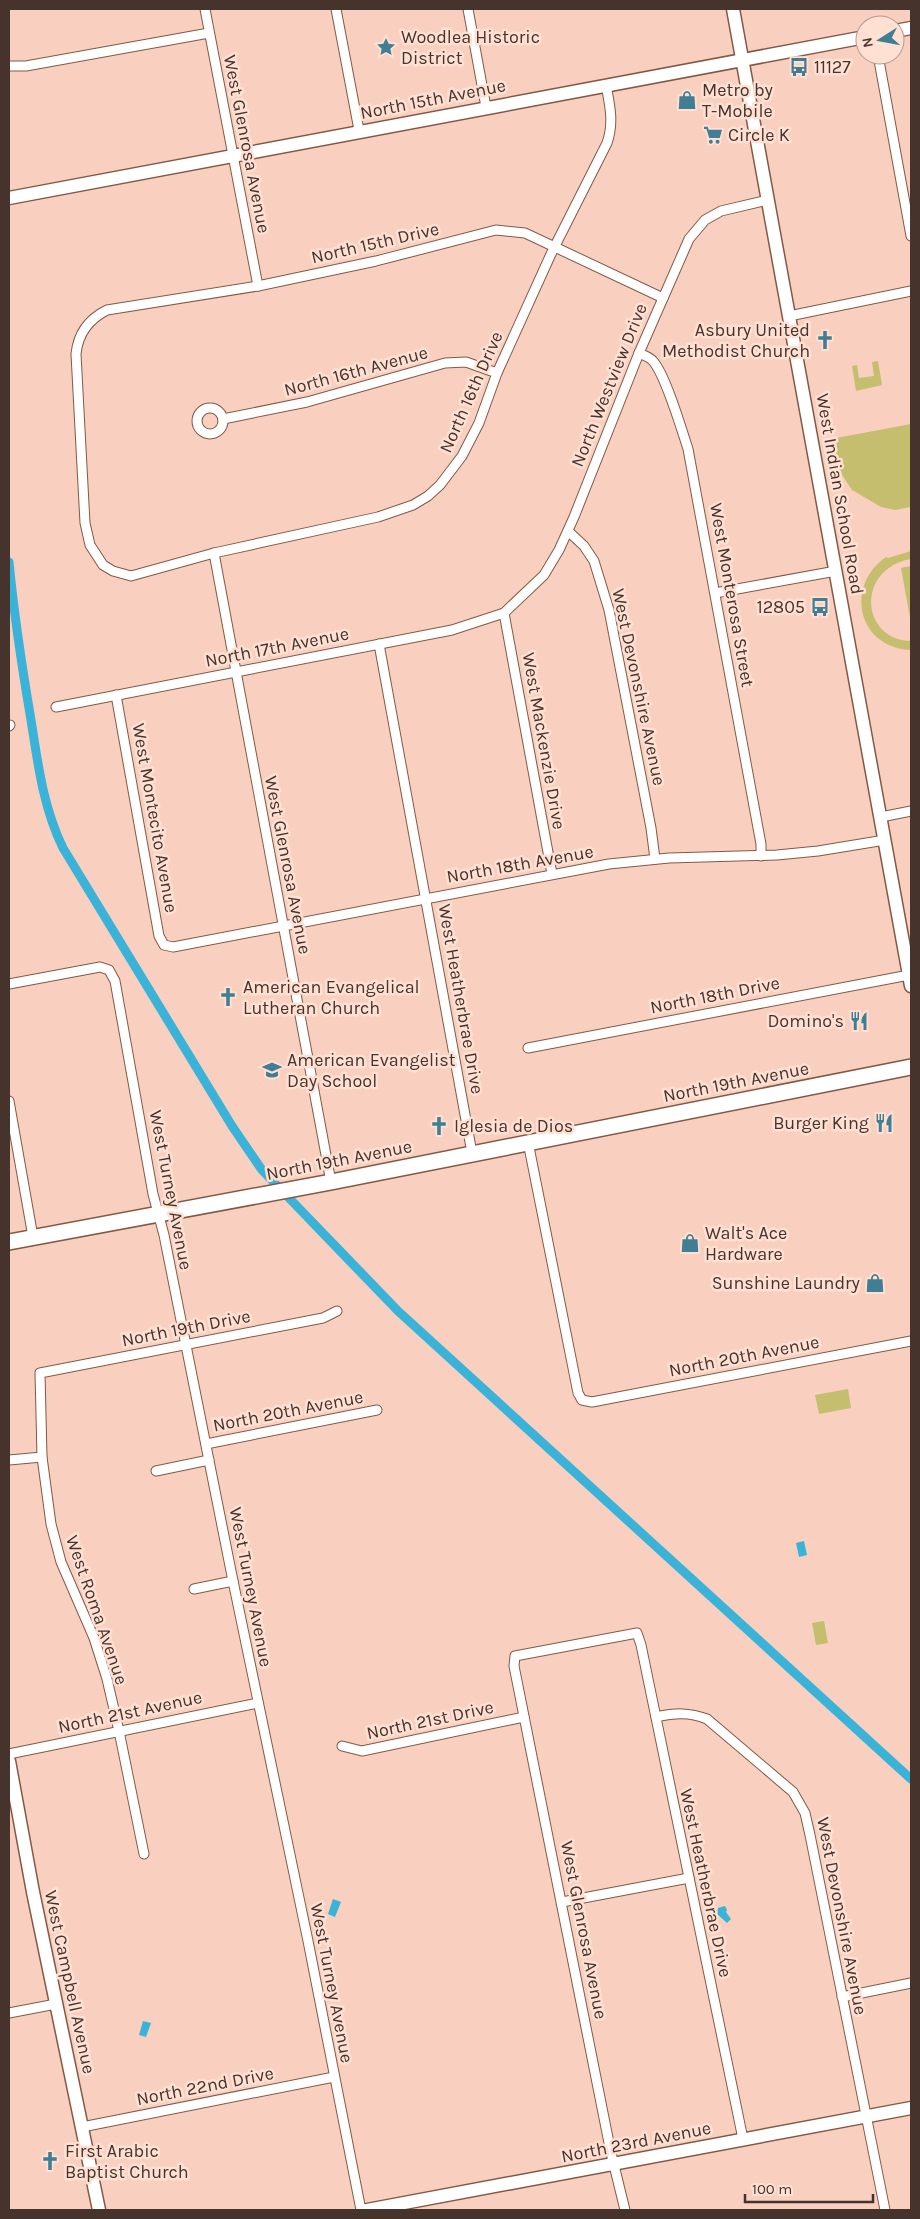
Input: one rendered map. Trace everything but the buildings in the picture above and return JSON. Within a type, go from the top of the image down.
[{"type":"main road","name":"North 19th Avenue","points":[[9,1242],[330,1182],[911,1067]]},
{"type":"street","name":"West Glenrosa Avenue","points":[[205,9],[258,286]]},
{"type":"street","points":[[336,9],[359,130]]},
{"type":"street","points":[[468,9],[486,107]]},
{"type":"street","name":"West Indian School Road","points":[[733,9],[910,980]]},
{"type":"street","points":[[9,66],[26,66],[209,33]]},
{"type":"street","name":"North 15th Avenue","points":[[9,198],[359,130],[855,39]]},
{"type":"street","points":[[880,65],[911,236]]},
{"type":"street","name":"North 16th Drive","points":[[97,557],[103,565],[113,571],[131,576],[214,553],[396,512],[428,496],[440,485],[462,456],[478,423],[497,373],[555,246],[611,131],[612,118],[606,85]]},
{"type":"street","name":"North Westview Drive","points":[[504,614],[544,575],[568,531],[639,353],[689,239],[705,220],[721,211],[768,200]]},
{"type":"street","name":"North 15th Drive","points":[[97,557],[90,545],[85,523],[76,354],[77,342],[88,324],[97,314],[107,310],[258,286],[376,261],[496,230],[525,233],[663,298]]},
{"type":"street","points":[[789,316],[911,291]]},
{"type":"street","name":"West Monterosa Street","points":[[639,353],[652,360],[680,424],[694,481],[761,844],[761,856]]},
{"type":"street","name":"North 16th Avenue","points":[[223,419],[307,402],[445,364],[466,362],[497,373]]},
{"type":"street","name":"West Devonshire Avenue","points":[[568,531],[584,546],[594,562],[609,610],[655,859]]},
{"type":"street","name":"West Glenrosa Avenue","points":[[214,553],[330,1182]]},
{"type":"street","points":[[715,592],[836,571]]},
{"type":"street","name":"North 17th Avenue","points":[[56,707],[452,630],[504,614]]},
{"type":"street","name":"West Mackenzie Drive","points":[[504,614],[552,874]]},
{"type":"street","name":"West Heatherbrae Drive","points":[[379,644],[472,1153]]},
{"type":"street","name":"West Montecito Avenue","points":[[116,695],[159,936],[164,945]]},
{"type":"street","points":[[880,817],[911,812]]},
{"type":"street","name":"North 18th Avenue","points":[[164,945],[173,947],[609,864],[655,859],[761,856],[818,851],[885,840]]},
{"type":"street","name":"West Turney Avenue","points":[[9,984],[100,967],[109,970],[115,981],[152,1194],[186,1344],[361,2210]]},
{"type":"street","name":"North 18th Drive","points":[[528,1048],[910,980]]},
{"type":"street","points":[[9,1101],[33,1237]]},
{"type":"street","name":"North 20th Avenue","points":[[528,1142],[578,1393],[582,1400],[592,1402],[911,1341]]},
{"type":"street","name":"North 19th Drive","points":[[40,1373],[323,1318],[337,1311]]},
{"type":"street","name":"West Roma Avenue","points":[[40,1373],[42,1458],[53,1534],[76,1600],[94,1638],[107,1679],[144,1854]]},
{"type":"street","name":"North 20th Avenue","points":[[206,1444],[377,1410]]},
{"type":"street","points":[[9,1460],[42,1458]]},
{"type":"street","name":"North 20th Avenue","points":[[156,1471],[209,1460]]},
{"type":"street","points":[[194,1590],[233,1581]]},
{"type":"street","name":"West Heatherbrae Drive","points":[[515,1656],[637,1633],[743,2139]]},
{"type":"street","name":"West Glenrosa Avenue","points":[[515,1656],[514,1666],[524,1717],[614,2164],[625,2210]]},
{"type":"street","name":"North 21st Avenue","points":[[9,1754],[258,1702]]},
{"type":"street","name":"West Devonshire Avenue","points":[[656,1717],[679,1712],[707,1719],[793,1792],[801,1803],[810,1835],[885,2210]]},
{"type":"street","name":"North 21st Drive","points":[[342,1746],[362,1751],[524,1717]]},
{"type":"street","name":"West Campbell Avenue","points":[[9,1761],[56,2004],[99,2210]]},
{"type":"street","points":[[562,1902],[689,1878]]},
{"type":"street","points":[[842,1997],[911,1983]]},
{"type":"street","points":[[9,2013],[56,2004]]},
{"type":"street","name":"North 22nd Drive","points":[[82,2127],[334,2077]]},
{"type":"street","name":"North 23rd Avenue","points":[[368,2210],[911,2108]]},
{"type":"shaded area","points":[[878,361],[882,385],[856,391],[852,366],[857,365],[859,378],[874,376],[872,362]]},
{"type":"shaded area","points":[[911,424],[911,507],[895,510],[881,507],[852,490],[838,469],[831,439]]},
{"type":"shaded area","points":[[911,551],[911,559],[893,565],[880,576],[873,589],[871,603],[874,617],[882,629],[894,638],[911,641],[911,650],[893,647],[879,639],[869,627],[863,614],[861,599],[865,583],[873,569],[886,557]]},
{"type":"shaded area","points":[[911,566],[911,623],[901,568]]},
{"type":"shaded area","points":[[848,1389],[851,1408],[819,1414],[815,1395]]},
{"type":"shaded area","points":[[824,1621],[828,1643],[816,1645],[812,1623]]},
{"type":"water","points":[[804,1541],[807,1555],[799,1557],[796,1543]]},
{"type":"water","points":[[333,1899],[341,1902],[335,1917],[328,1914]]},
{"type":"water","points":[[725,1906],[726,1912],[731,1919],[727,1923],[717,1914],[718,1908]]},
{"type":"water","points":[[143,2021],[151,2023],[146,2037],[139,2035]]},
{"type":"waterway","points":[[9,562],[18,641],[39,769],[56,833],[63,848],[232,1126],[262,1170],[398,1311],[911,1779]]},
{"type":"place","name":"Woodlea Historic District","points":[[386,47]]},
{"type":"place","name":"11127","points":[[799,67]]},
{"type":"place","name":"Metro by T-Mobile","points":[[687,100]]},
{"type":"place","name":"Circle K","points":[[713,135]]},
{"type":"place","name":"Asbury United Methodist Church","points":[[825,340]]},
{"type":"place","name":"12805","points":[[820,607]]},
{"type":"place","name":"American Evangelical Lutheran Church","points":[[228,997]]},
{"type":"place","name":"Domino's","points":[[859,1021]]},
{"type":"place","name":"American Evangelist Day School","points":[[272,1070]]},
{"type":"place","name":"Burger King","points":[[884,1123]]},
{"type":"place","name":"Iglesia de Dios","points":[[439,1126]]},
{"type":"place","name":"Walt's Ace Hardware","points":[[690,1243]]},
{"type":"place","name":"Sunshine Laundry","points":[[875,1283]]},
{"type":"place","name":"First Arabic Baptist Church","points":[[50,2161]]}]
